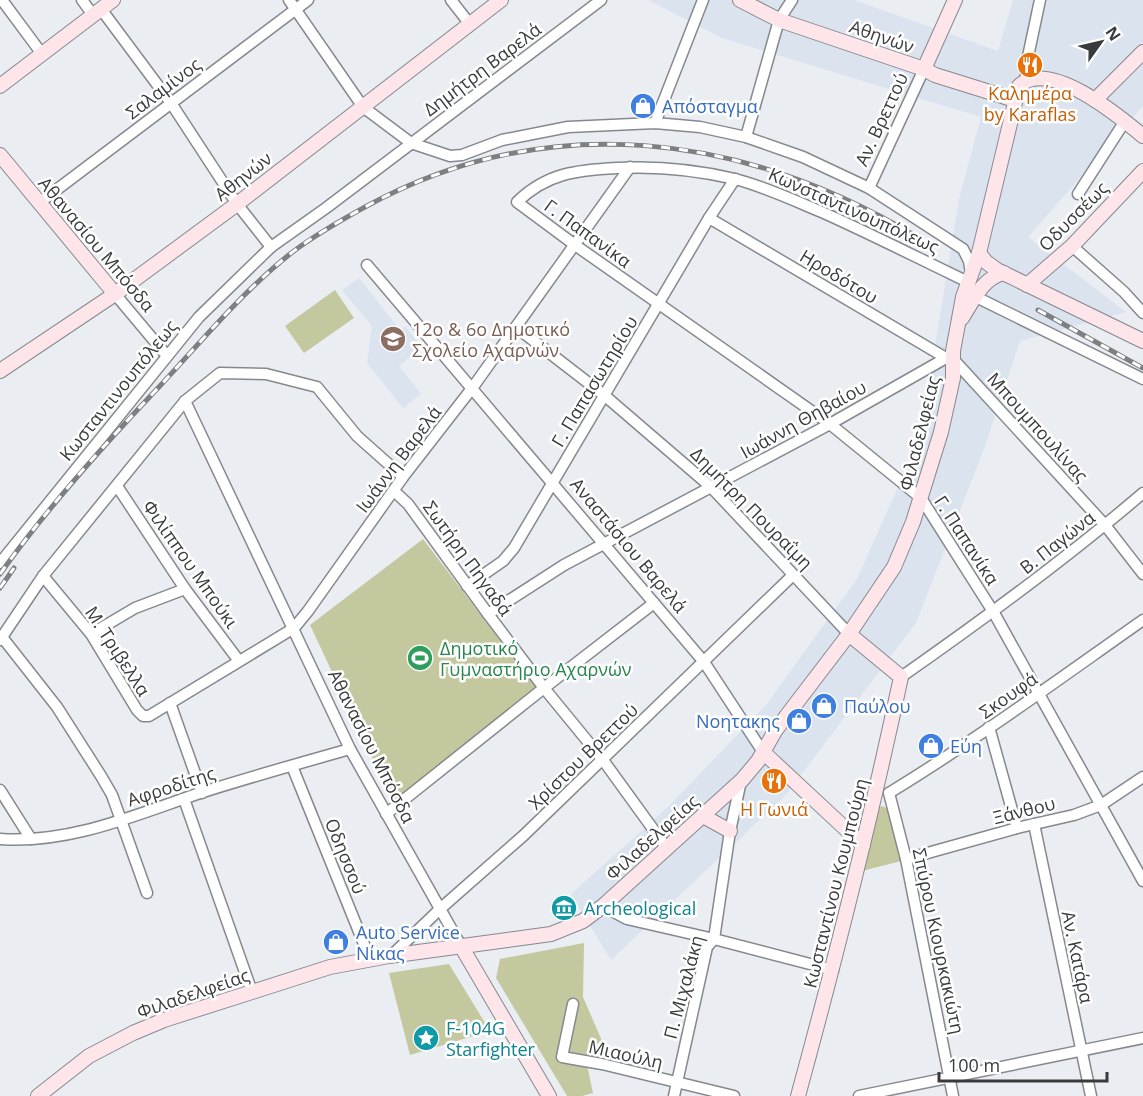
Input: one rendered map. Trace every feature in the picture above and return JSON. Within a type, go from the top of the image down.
[{"type":"main road","points":[[0,86],[113,0]]},
{"type":"main road","name":"Αθηνών","points":[[0,371],[115,294],[237,204],[501,0]]},
{"type":"main road","name":"Αθηνών","points":[[740,0],[779,20],[924,69],[935,75],[1015,100]]},
{"type":"main road","name":"Αν. Βρεττού","points":[[924,69],[956,0]]},
{"type":"main road","points":[[1095,100],[1143,52]]},
{"type":"main road","points":[[1026,80],[1046,78],[1095,100],[1143,135]]},
{"type":"main road","name":"Φιλαδελφείας","points":[[38,1096],[71,1069],[104,1047],[164,1020],[330,967],[392,955],[551,934],[583,921],[603,906],[742,780],[758,761],[775,731],[849,634],[894,567],[921,498],[950,395],[953,378],[949,358],[963,297],[979,253],[1019,86],[1026,80]]},
{"type":"main road","name":"Αθανασίου Μπόσδα","points":[[2,159],[115,294]]},
{"type":"main road","name":"Οδυσσέως","points":[[1027,285],[1072,246],[1143,171]]},
{"type":"main road","points":[[979,253],[986,262],[1004,273],[1143,341]]},
{"type":"main road","name":"Φιλαδελφείας","points":[[957,328],[984,284],[1004,273]]},
{"type":"main road","name":"Δημήτρη Πουραΐμη","points":[[849,634],[901,677]]},
{"type":"main road","name":"Κωσταντίνου Κουμπούρη","points":[[798,1096],[833,970],[863,845],[883,791],[901,677]]},
{"type":"main road","name":"Αναστάσιου Βαρελά","points":[[763,752],[863,845]]},
{"type":"main road","points":[[704,816],[730,831]]},
{"type":"main road","name":"Αθανασίου Μπόσδα","points":[[461,946],[549,1096]]},
{"type":"street","points":[[82,0],[97,12],[171,103],[237,204],[271,247],[411,143]]},
{"type":"street","name":"Σαλαμίνος","points":[[39,203],[171,103],[292,5],[308,0]]},
{"type":"street","points":[[451,0],[469,23]]},
{"type":"street","points":[[655,123],[703,0]]},
{"type":"street","points":[[746,137],[779,20],[792,0]]},
{"type":"street","points":[[1026,80],[1026,66],[1040,0]]},
{"type":"street","points":[[2,1],[42,54]]},
{"type":"street","name":"Δημήτρη Βαρελά","points":[[411,143],[595,2]]},
{"type":"street","name":"Κωνσταντινουπόλεως","points":[[292,5],[363,107],[411,143],[450,156],[462,155],[502,140],[568,127],[655,123],[700,127],[746,137],[803,157],[869,188],[963,249],[969,261],[970,278],[794,200],[735,179],[676,169],[630,167],[591,169],[561,174],[530,189],[517,202]]},
{"type":"street","name":"Αν. Βρεττού","points":[[869,188],[924,69]]},
{"type":"street","points":[[1078,194],[1125,121]]},
{"type":"street","name":"Ιωάννη Βαρελά","points":[[143,716],[148,716],[294,628],[403,477],[516,327],[630,167]]},
{"type":"street","name":"Γ. Παπασωτηρίου","points":[[467,586],[508,555],[735,179]]},
{"type":"street","name":"Γ. Παπανίκα","points":[[517,202],[830,424],[921,498],[994,613],[1143,881]]},
{"type":"street","name":"Ηροδότου","points":[[710,218],[949,358]]},
{"type":"street","points":[[1072,246],[1124,292],[1143,313]]},
{"type":"street","name":"Κωσταντινουπόλεως","points":[[0,563],[199,317],[271,247]]},
{"type":"street","name":"Αναστάσιου Βαρελά","points":[[367,265],[704,662],[763,752]]},
{"type":"street","name":"Αθανασίου Μπόσδα","points":[[115,294],[167,356]]},
{"type":"street","points":[[976,297],[1143,379]]},
{"type":"street","name":"Δημήτρη Πουραΐμη","points":[[516,327],[604,395],[711,487],[849,634]]},
{"type":"street","name":"Ιωάννη Θηβαίου","points":[[488,614],[564,565],[949,358]]},
{"type":"street","name":"Μπουμπουλίνας","points":[[949,358],[1105,525],[1143,574]]},
{"type":"street","points":[[147,893],[112,795],[57,706],[1,638],[43,576],[185,400],[220,373],[266,374],[317,387],[357,436],[403,477]]},
{"type":"street","name":"Αθανασίου Μπόσδα","points":[[185,400],[350,749],[461,946]]},
{"type":"street","name":"Φιλίππου Μπούκι","points":[[117,486],[185,589],[239,661]]},
{"type":"street","name":"Σωτήρη Πηγαδά","points":[[394,491],[408,504],[488,614],[603,760],[666,847]]},
{"type":"street","name":"Β. Παγώνα","points":[[901,677],[994,613],[1143,493]]},
{"type":"street","name":"Χρίστου Βρεττού","points":[[392,955],[523,836],[793,575]]},
{"type":"street","name":"Μ. Τριβελλα","points":[[43,576],[92,634],[137,710],[143,716]]},
{"type":"street","points":[[92,634],[135,608],[185,589]]},
{"type":"street","points":[[386,814],[654,603]]},
{"type":"street","name":"Σκουφά","points":[[883,791],[907,783],[1143,620]]},
{"type":"street","points":[[170,703],[202,793]]},
{"type":"street","points":[[989,728],[1017,828]]},
{"type":"street","name":"Αφροδίτης","points":[[0,839],[31,839],[76,834],[202,793],[350,749]]},
{"type":"street","name":"Οδησσού","points":[[292,766],[370,959]]},
{"type":"street","name":"Ξάνθου","points":[[906,859],[1017,828],[1074,815],[1101,805],[1143,777]]},
{"type":"street","name":"Π. Μιχαλάκη","points":[[674,1096],[707,947],[714,939],[730,831],[742,780]]},
{"type":"street","points":[[0,789],[31,839]]},
{"type":"street","name":"Σπύρου Κιουρκακιώτη","points":[[883,791],[906,859],[953,1096]]},
{"type":"street","points":[[184,799],[252,992]]},
{"type":"street","name":"Αν. Κατάρα","points":[[1034,824],[1091,1096]]},
{"type":"street","points":[[603,906],[627,919],[833,970]]},
{"type":"street","name":"Μιαούλη","points":[[573,1004],[562,1057],[734,1096]]},
{"type":"street","points":[[859,1096],[1143,1038]]},
{"type":"shaded area","points":[[648,0],[854,0],[998,51],[1013,0],[1143,0],[1143,106],[1028,237],[1126,312],[1020,341],[984,449],[916,623],[785,796],[611,960],[571,894],[667,808],[766,705],[857,579],[920,438],[959,199],[981,117],[722,38]]},
{"type":"shaded area","name":"12ο & 6ο Δημοτικό Σχολείο Αχαρνών","points":[[359,278],[401,331],[405,326],[422,347],[399,366],[421,394],[403,408],[367,363],[372,326],[342,290]]},
{"type":"green space","points":[[335,290],[354,318],[304,353],[285,326]]},
{"type":"green space","name":"Δημοτικό Γυμναστήριο Αχαρνών","points":[[423,539],[539,691],[393,802],[310,625]]},
{"type":"green space","points":[[882,806],[891,810],[901,861],[862,871],[875,810]]},
{"type":"green space","points":[[584,943],[583,997],[615,1071],[587,1065],[593,1093],[567,1096],[496,978],[500,959]]},
{"type":"green space","points":[[449,964],[490,1031],[410,1055],[389,973]]},
{"type":"railway","points":[[0,574],[37,525],[96,455],[221,319],[272,269],[327,229],[365,207],[434,175],[504,155],[575,145],[645,146],[715,156],[784,175],[852,202],[919,238]]},
{"type":"railway","points":[[1038,310],[1143,368]]},
{"type":"railway","points":[[0,588],[14,568]]},
{"type":"place","name":"Καλημέρα by Karaflas","points":[[1030,65]]},
{"type":"place","name":"Απόσταγμα","points":[[643,106]]},
{"type":"place","name":"12ο & 6ο Δημοτικό Σχολείο Αχαρνών","points":[[393,339]]},
{"type":"place","name":"Δημοτικό Γυμναστήριο Αχαρνών","points":[[420,658]]},
{"type":"place","name":"Παύλου","points":[[824,706]]},
{"type":"place","name":"Νοητακης","points":[[799,721]]},
{"type":"place","name":"Εύη","points":[[931,746]]},
{"type":"place","name":"Η Γωνιά","points":[[774,781]]},
{"type":"place","name":"Archeological","points":[[564,908]]},
{"type":"place","name":"Auto Service Νίκας","points":[[336,942]]},
{"type":"place","name":"F-104G Starfighter","points":[[426,1038]]}]
